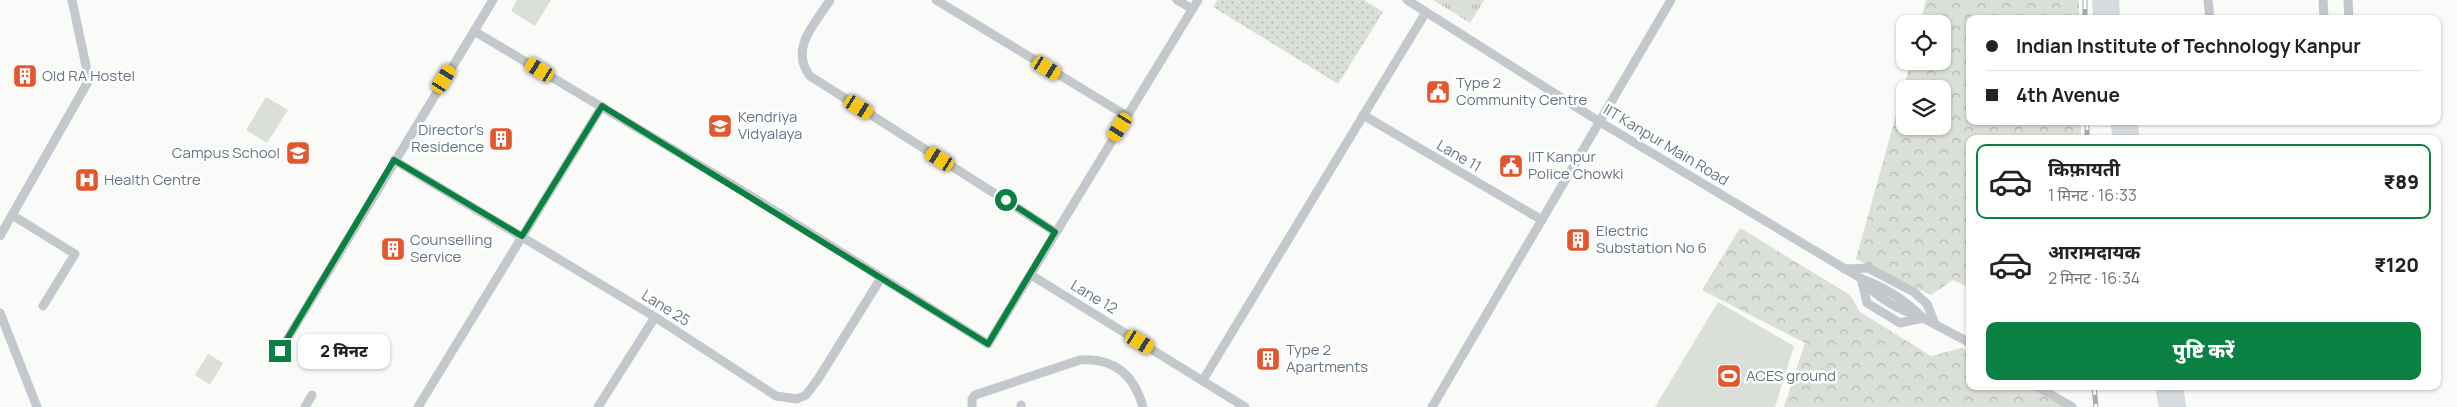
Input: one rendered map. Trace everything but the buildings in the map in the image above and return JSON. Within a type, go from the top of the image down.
[{"type":"highway","points":[[2099,0],[2100,15]]},
{"type":"highway","points":[[2112,0],[2113,15]]},
{"type":"highway","points":[[2163,390],[2166,407]]},
{"type":"highway","points":[[2177,390],[2179,407]]},
{"type":"street","points":[[0,236],[89,80],[72,0]]},
{"type":"street","points":[[280,351],[394,160],[493,0]]},
{"type":"street","points":[[830,0],[802,44],[802,66],[810,76],[1055,232]]},
{"type":"street","points":[[936,0],[1126,116]]},
{"type":"street","points":[[1177,0],[1192,10]]},
{"type":"street","points":[[474,31],[602,106],[988,344],[1198,0]]},
{"type":"street","name":"IIT Kanpur Main Road","points":[[1406,0],[1600,122],[1862,280],[1873,283],[1912,307],[1923,318],[1966,341]]},
{"type":"street","points":[[1432,407],[1670,0]]},
{"type":"street","points":[[2208,0],[2210,15]]},
{"type":"street","points":[[2323,0],[2324,15]]},
{"type":"street","points":[[2348,0],[2349,15]]},
{"type":"street","points":[[1203,380],[1426,12]]},
{"type":"street","points":[[418,407],[602,106]]},
{"type":"street","name":"Lane 11","points":[[1363,115],[1542,220]]},
{"type":"street","name":"Lane 25","points":[[394,160],[655,317],[776,396],[797,399],[806,395],[881,278]]},
{"type":"street","points":[[12,215],[75,254],[43,306]]},
{"type":"street","points":[[1844,269],[1868,268],[1914,292],[1927,304],[1934,324]]},
{"type":"street","name":"Lane 12","points":[[1031,275],[1245,407]]},
{"type":"street","points":[[1862,280],[1867,302],[1895,322],[1904,324],[1923,318]]},
{"type":"street","points":[[0,313],[37,407]]},
{"type":"street","points":[[598,407],[655,317]]},
{"type":"street","points":[[972,407],[972,399],[975,395],[1080,360],[1093,359],[1117,368],[1132,380],[1138,390],[1142,407]]},
{"type":"street","points":[[2043,390],[2072,407]]},
{"type":"street","points":[[2051,390],[2077,407]]},
{"type":"street","points":[[304,407],[312,395]]},
{"type":"green space","points":[[517,0],[551,0],[535,26],[511,11]]},
{"type":"green space","points":[[1217,0],[1364,0],[1383,12],[1338,84],[1213,7]]},
{"type":"green space","points":[[1433,0],[1484,0],[1470,23]]},
{"type":"green space","points":[[1926,0],[2079,0],[2079,15],[1966,15],[1966,125],[2081,125],[2081,135],[1966,135],[1966,286],[1953,280],[1931,295],[1856,259],[1896,115],[1896,135],[1951,135],[1951,80],[1906,80],[1908,70],[1951,70],[1951,15],[1922,15]]},
{"type":"green space","points":[[266,97],[288,110],[267,143],[246,130]]},
{"type":"green space","points":[[1740,228],[1850,295],[1860,312],[1931,356],[1962,348],[1966,350],[1966,390],[2034,390],[2063,407],[1784,407],[1805,343],[1702,290]]},
{"type":"green space","name":"ACES ground","points":[[1718,302],[1794,346],[1775,407],[1655,407]]},
{"type":"green space","points":[[208,354],[223,363],[210,385],[195,375]]},
{"type":"railway","points":[[2085,0],[2085,15]]},
{"type":"railway","points":[[2087,125],[2087,135]]},
{"type":"railway","points":[[2094,390],[2096,407]]},
{"type":"place","name":"Old RA Hostel","points":[[25,76]]},
{"type":"place","name":"Type 2 Community Centre","points":[[1438,92]]},
{"type":"place","name":"Kendriya Vidyalaya","points":[[720,126]]},
{"type":"place","name":"Director's Residence","points":[[501,139]]},
{"type":"place","name":"Campus School","points":[[298,153]]},
{"type":"place","name":"IIT Kanpur Police Chowki","points":[[1511,166]]},
{"type":"place","name":"Health Centre","points":[[87,180]]},
{"type":"place","name":"Electric Substation No 6","points":[[1578,240]]},
{"type":"place","name":"Counselling Service","points":[[393,249]]},
{"type":"place","name":"Type 2 Apartments","points":[[1268,359]]},
{"type":"place","name":"ACES ground","points":[[1729,376]]},
{"type":"route","points":[[280,351],[394,160],[522,236],[602,106],[988,344],[1055,232],[1006,200]]}]
